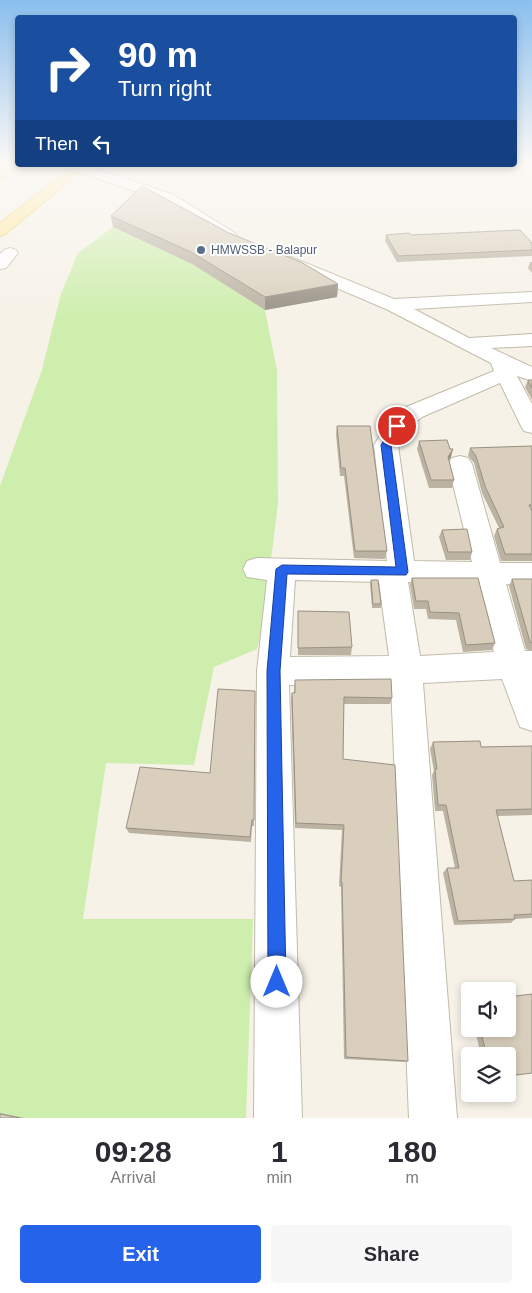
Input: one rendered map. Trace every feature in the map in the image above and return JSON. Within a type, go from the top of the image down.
[{"type":"main road","points":[[0,231],[20,215]]},
{"type":"street","points":[[196,215],[229,236],[247,244]]},
{"type":"street","points":[[274,255],[392,305],[502,366],[532,375]]},
{"type":"street","points":[[392,305],[532,297]]},
{"type":"street","points":[[465,344],[532,340]]},
{"type":"street","points":[[502,366],[532,426]]},
{"type":"street","points":[[433,1118],[406,670],[386,445],[397,426],[414,412],[502,366]]},
{"type":"street","points":[[460,464],[487,573],[522,665],[532,716]]},
{"type":"street","points":[[278,1118],[274,671],[269,569],[532,574]]},
{"type":"street","points":[[274,671],[406,670],[522,665]]},
{"type":"green space","points":[[113,227],[192,264],[265,310],[277,371],[278,503],[263,623],[257,649],[214,667],[194,765],[106,763],[83,919],[253,919],[246,1118],[0,1118],[0,486],[42,370],[61,294],[78,253]]},
{"type":"building","name":"HMWSSB - Balapur","points":[[196,215],[229,233],[301,262],[338,284],[265,297],[191,252],[111,216]]},
{"type":"building","points":[[520,230],[532,243],[532,250],[398,256],[386,235],[409,233],[411,235]]},
{"type":"building","points":[[528,380],[532,380],[532,388]]},
{"type":"building","points":[[337,426],[370,426],[387,551],[355,551],[345,468],[341,468]]},
{"type":"building","points":[[447,440],[450,449],[453,449],[448,457],[454,480],[431,480],[419,441]]},
{"type":"building","points":[[532,446],[532,505],[529,505],[532,511],[532,554],[505,554],[497,529],[504,527],[485,486],[476,456],[470,448]]},
{"type":"building","points":[[467,529],[472,552],[448,552],[442,530]]},
{"type":"building","points":[[412,578],[478,578],[495,643],[466,645],[459,613],[430,612],[428,601],[416,601]]},
{"type":"building","points":[[512,579],[532,579],[532,643],[530,642]]},
{"type":"building","points":[[371,580],[378,580],[381,604],[373,604]]},
{"type":"building","points":[[298,611],[349,612],[352,647],[298,648]]},
{"type":"building","points":[[391,679],[392,698],[344,697],[343,759],[395,765],[408,1061],[346,1057],[341,882],[344,825],[296,823],[292,693],[295,693],[295,680]]},
{"type":"building","points":[[218,689],[255,691],[254,820],[252,820],[250,837],[126,828],[140,767],[210,773]]},
{"type":"building","points":[[480,741],[481,747],[532,746],[532,809],[496,810],[514,881],[532,880],[532,914],[514,915],[515,919],[458,921],[447,868],[459,868],[446,805],[438,805],[435,769],[437,769],[433,742]]},
{"type":"building","points":[[532,994],[532,1073],[516,1075],[516,1047],[485,1047],[482,1037],[516,1037],[516,996]]},
{"type":"building","points":[[0,1114],[20,1118],[0,1118]]},
{"type":"place","name":"HMWSSB - Balapur","points":[[201,250]]},
{"type":"route","points":[[277,982],[274,671],[282,569],[402,572],[386,445],[397,426]]}]
